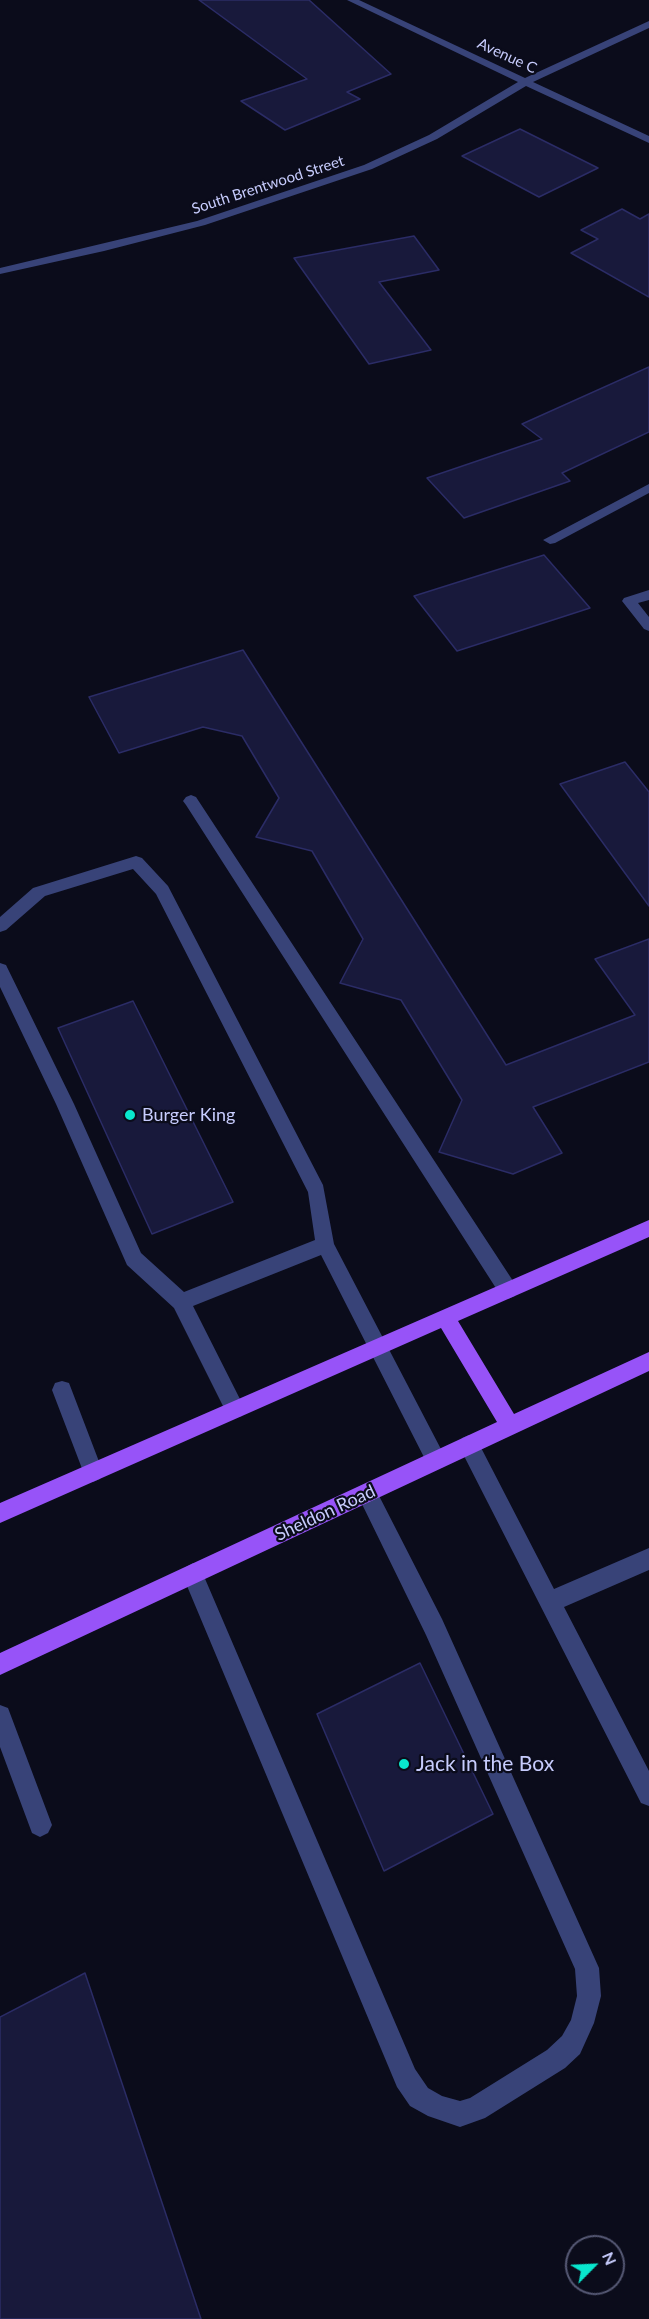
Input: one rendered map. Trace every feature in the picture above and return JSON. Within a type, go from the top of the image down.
[{"type":"main road","points":[[0,1513],[649,1228]]},
{"type":"main road","points":[[445,1317],[510,1425]]},
{"type":"main road","name":"Sheldon Road","points":[[0,1664],[649,1361]]},
{"type":"street","name":"Avenue C","points":[[352,0],[649,140]]},
{"type":"street","name":"South Brentwood Street","points":[[0,271],[201,223],[368,167],[433,137],[527,81],[649,24]]},
{"type":"street","points":[[550,540],[649,488]]},
{"type":"street","points":[[649,594],[628,601],[649,626]]},
{"type":"street","points":[[191,801],[507,1290]]},
{"type":"street","points":[[0,926],[39,892],[136,862],[162,890],[316,1191],[325,1245],[436,1460]]},
{"type":"street","points":[[0,970],[134,1259],[181,1302],[235,1409]]},
{"type":"street","points":[[181,1302],[325,1245]]},
{"type":"street","points":[[63,1390],[93,1472]]},
{"type":"street","points":[[469,1445],[649,1795]]},
{"type":"street","points":[[193,1574],[406,2079],[419,2097],[437,2107],[460,2114],[476,2109],[556,2059],[571,2045],[582,2024],[589,1996],[587,1968],[434,1627],[367,1493]]},
{"type":"street","points":[[550,1602],[649,1559]]},
{"type":"street","points":[[0,1716],[40,1825]]},
{"type":"building","points":[[199,0],[309,0],[391,74],[347,92],[360,99],[285,130],[241,101],[307,79]]},
{"type":"building","points":[[520,129],[598,168],[539,197],[462,156]]},
{"type":"building","points":[[622,209],[640,219],[649,214],[649,297],[571,253],[598,239],[581,230]]},
{"type":"building","points":[[414,236],[439,270],[379,282],[431,350],[369,364],[294,258]]},
{"type":"building","points":[[649,367],[649,432],[562,473],[570,481],[464,518],[427,478],[542,439],[522,424]]},
{"type":"building","points":[[544,555],[590,608],[457,651],[414,596]]},
{"type":"building","points":[[243,650],[506,1065],[635,1015],[595,959],[649,939],[649,1062],[533,1107],[562,1153],[513,1174],[439,1152],[462,1100],[401,1000],[340,983],[363,939],[312,851],[256,837],[279,798],[242,736],[203,727],[119,753],[89,697]]},
{"type":"building","points":[[625,762],[649,792],[649,906],[560,784]]},
{"type":"building","name":"Burger King","points":[[133,1001],[233,1202],[152,1234],[58,1028]]},
{"type":"building","name":"Jack in the Box","points":[[420,1663],[493,1814],[384,1871],[317,1714]]},
{"type":"building","points":[[85,1973],[201,2319],[0,2319],[0,2017]]},
{"type":"place","name":"Burger King","points":[[130,1115]]},
{"type":"place","name":"Jack in the Box","points":[[404,1764]]}]
